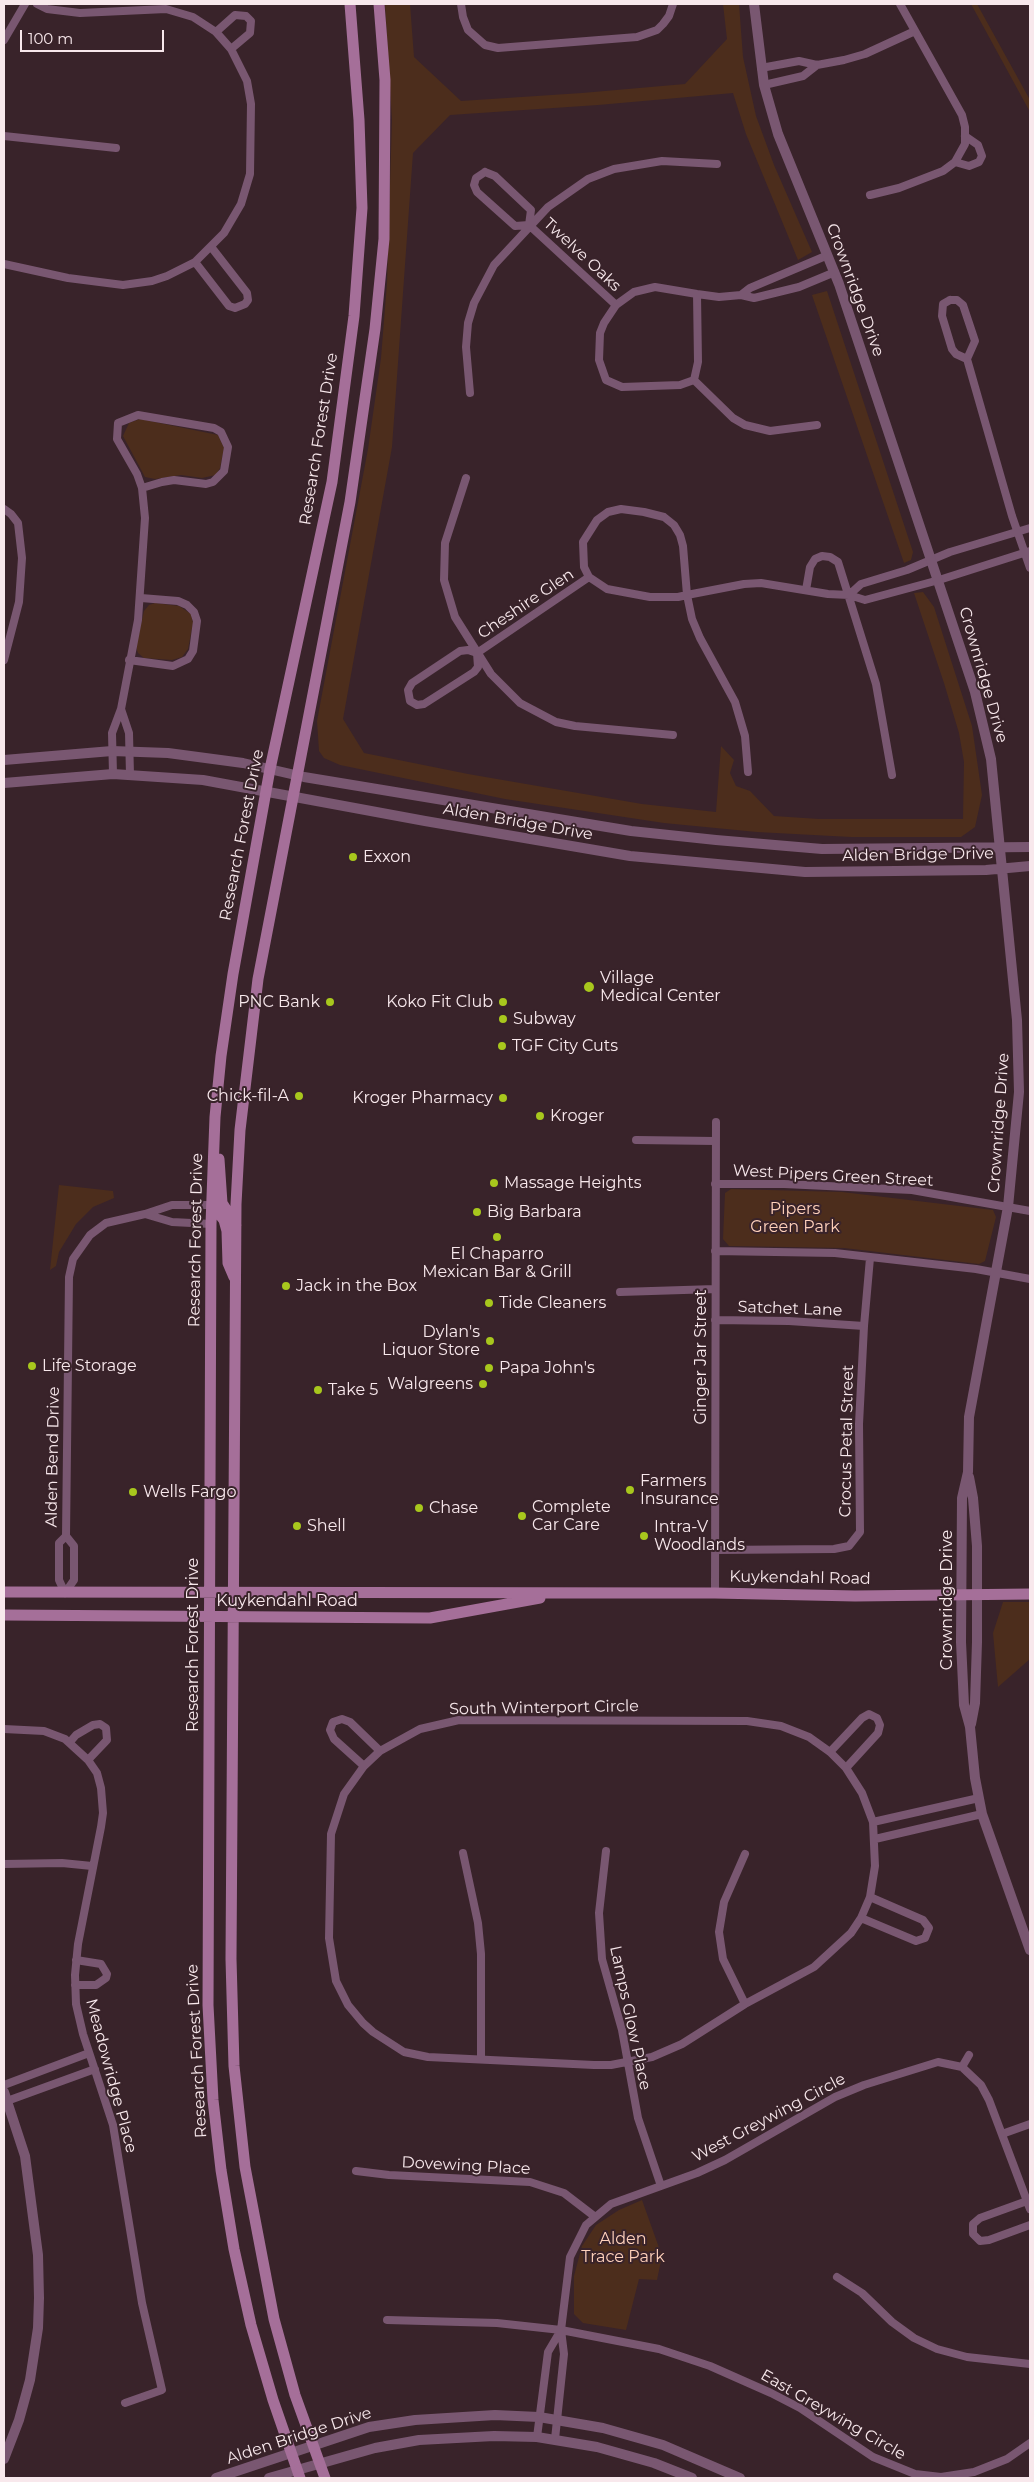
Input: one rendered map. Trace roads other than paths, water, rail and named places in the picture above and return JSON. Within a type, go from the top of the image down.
[{"type":"main road","name":"Research Forest Drive","points":[[299,2474],[273,2400],[251,2325],[234,2249],[221,2170],[213,2100],[208,2005],[210,1224],[221,1056],[232,974],[270,770],[332,482],[354,316],[362,208],[360,120],[350,4]]},
{"type":"main road","points":[[325,2478],[295,2395],[274,2319],[245,2167],[234,2066],[231,1959],[236,1225],[240,1130],[247,1058],[258,979],[360,447],[381,279],[384,239],[385,80],[379,4]]},
{"type":"main road","points":[[214,1146],[220,1160],[222,1203],[236,1225]]},
{"type":"main road","points":[[211,1204],[224,1220],[227,1232],[228,1263],[236,1281]]},
{"type":"main road","name":"Kuykendahl Road","points":[[4,1592],[715,1592],[855,1596],[1030,1594]]},
{"type":"main road","name":"Kuykendahl Road","points":[[4,1615],[430,1618],[568,1592]]},
{"type":"street","points":[[4,40],[25,4]]},
{"type":"street","points":[[4,264],[68,278],[123,285],[160,279],[195,262],[212,248],[229,227],[241,204],[247,187],[252,160],[250,92],[244,71],[231,48],[216,32],[193,17],[166,9],[80,14],[47,9],[37,4]]},
{"type":"street","points":[[461,4],[462,17],[468,30],[481,42],[498,48],[637,37],[656,30],[663,24],[669,16],[673,4]]},
{"type":"street","name":"Crownridge Drive","points":[[754,4],[764,85],[778,134],[789,165],[835,272],[939,580],[987,736],[995,784],[1019,1044],[1017,1120],[1008,1207],[970,1409],[968,1472],[962,1498],[961,1595],[964,1705],[970,1727],[982,1814],[1030,1950]]},
{"type":"street","points":[[870,195],[923,180],[943,171],[955,162],[960,155],[965,136],[962,115],[900,4]]},
{"type":"street","points":[[216,32],[235,15],[246,16],[250,21],[250,32],[231,48]]},
{"type":"street","points":[[764,85],[803,76],[817,65],[865,54],[914,31]]},
{"type":"street","points":[[761,68],[800,61],[817,65]]},
{"type":"street","points":[[4,136],[116,148]]},
{"type":"street","points":[[955,162],[969,166],[979,162],[982,156],[978,144],[965,136]]},
{"type":"street","points":[[470,393],[466,347],[468,323],[474,303],[494,266],[529,226],[567,191],[588,179],[614,169],[662,161],[718,164]]},
{"type":"street","points":[[485,172],[492,174],[531,210],[529,226],[515,226],[477,192],[474,185],[478,175],[485,172]]},
{"type":"street","name":"Twelve Oaks","points":[[529,226],[616,305]]},
{"type":"street","points":[[195,262],[230,306],[235,308],[245,304],[248,300],[247,293],[212,248]]},
{"type":"street","points":[[741,295],[750,288],[828,255]]},
{"type":"street","points":[[694,380],[680,385],[622,387],[606,380],[599,360],[600,333],[616,305],[634,292],[655,286],[719,297],[741,295],[754,298],[778,293],[835,272]]},
{"type":"street","points":[[694,380],[698,362],[697,294]]},
{"type":"street","points":[[967,359],[956,354],[952,349],[942,316],[943,304],[950,300],[957,300],[962,305],[975,341],[967,359],[1017,531],[1027,552],[1030,568]]},
{"type":"street","points":[[694,380],[733,418],[745,426],[770,431],[817,425]]},
{"type":"street","points":[[113,774],[112,734],[121,709],[141,598],[145,518],[142,488],[137,474],[117,438],[118,423],[138,415],[214,428],[221,432],[228,447],[224,471],[213,482],[206,484],[174,480],[142,488]]},
{"type":"street","points":[[466,478],[445,543],[444,580],[455,617],[491,674],[520,703],[556,722],[574,726],[673,735]]},
{"type":"street","points":[[4,509],[11,514],[18,524],[22,558],[19,602],[4,660]]},
{"type":"street","points":[[748,772],[741,720],[735,702],[700,638],[692,619],[688,595],[683,546],[680,535],[674,525],[664,517],[644,512],[621,509],[608,512],[597,520],[584,542],[584,567],[589,576],[608,589],[650,597],[688,595],[744,584],[761,583],[849,595],[865,600],[939,580],[1027,552]]},
{"type":"street","points":[[849,595],[861,584],[1030,528]]},
{"type":"street","points":[[806,590],[810,567],[815,559],[822,556],[830,557],[838,562],[876,684],[892,775]]},
{"type":"street","name":"Cheshire Glen","points":[[477,653],[589,576]]},
{"type":"street","points":[[129,660],[173,666],[188,659],[193,651],[197,621],[194,612],[187,605],[178,601],[141,598]]},
{"type":"street","points":[[468,650],[477,653],[478,667],[474,672],[424,704],[416,705],[410,701],[408,690],[412,684],[460,651],[468,650]]},
{"type":"street","points":[[121,709],[129,733],[130,775]]},
{"type":"street","name":"Alden Bridge Drive","points":[[4,760],[112,751],[185,755],[621,829],[707,839],[822,849],[1030,847]]},
{"type":"street","name":"Alden Bridge Drive","points":[[4,783],[113,774],[203,780],[501,834],[649,858],[805,872],[1030,866]]},
{"type":"street","name":"Ginger Jar Street","points":[[715,1592],[716,1122]]},
{"type":"street","points":[[636,1140],[716,1141]]},
{"type":"street","name":"West Pipers Green Street","points":[[715,1184],[784,1184],[912,1190],[1030,1211]]},
{"type":"street","name":"Alden Bend Drive","points":[[65,1593],[74,1580],[74,1546],[66,1536],[69,1277],[73,1259],[90,1235],[106,1223],[145,1214],[172,1205],[211,1204]]},
{"type":"street","name":"Alden Bend Drive","points":[[145,1214],[172,1222],[210,1224]]},
{"type":"street","points":[[715,1251],[835,1253],[1030,1279]]},
{"type":"street","name":"Crocus Petal Street","points":[[715,1550],[834,1549],[850,1546],[860,1532],[859,1424],[870,1258]]},
{"type":"street","points":[[620,1292],[715,1289]]},
{"type":"street","name":"Satchet Lane","points":[[715,1320],[789,1320],[864,1326]]},
{"type":"street","name":"Crownridge Drive","points":[[968,1472],[974,1508],[977,1595],[975,1703],[970,1727]]},
{"type":"street","name":"Alden Bend Drive","points":[[65,1593],[59,1580],[59,1543],[66,1536]]},
{"type":"street","points":[[830,1752],[862,1718],[869,1714],[877,1718],[880,1726],[878,1733],[846,1768]]},
{"type":"street","points":[[364,1766],[334,1738],[330,1730],[333,1722],[342,1718],[350,1722],[380,1750]]},
{"type":"street","name":"South Winterport Circle","points":[[459,1720],[766,1722],[809,1737],[830,1752],[846,1768],[862,1793],[872,1822],[875,1839],[876,1866],[870,1897],[861,1918],[851,1934],[814,1967],[745,2004],[672,2049],[627,2062],[594,2065],[428,2057],[404,2052],[373,2032],[355,2015],[336,1982],[329,1938],[331,1834],[344,1794],[364,1766],[380,1750],[420,1729],[459,1720]]},
{"type":"street","points":[[4,1729],[44,1731],[70,1742],[89,1761],[107,1740],[106,1728],[100,1724],[93,1725],[76,1735],[70,1742]]},
{"type":"street","name":"Meadowridge Place","points":[[89,1761],[96,1773],[103,1801],[101,1827],[92,1866],[76,1960],[76,2004],[89,2053],[113,2126],[142,2303],[162,2390],[125,2403]]},
{"type":"street","points":[[872,1822],[979,1798]]},
{"type":"street","points":[[875,1839],[982,1814]]},
{"type":"street","name":"Lamps Glow Place","points":[[606,1851],[599,1913],[600,1946],[605,1976],[622,2030],[638,2118],[661,2186]]},
{"type":"street","points":[[463,1853],[478,1923],[481,1954],[483,1980],[481,2059]]},
{"type":"street","points":[[745,1854],[724,1902],[720,1932],[723,1959],[745,2004]]},
{"type":"street","points":[[4,1864],[62,1863],[92,1866]]},
{"type":"street","points":[[861,1918],[916,1941],[925,1938],[929,1928],[922,1920],[870,1897]]},
{"type":"street","points":[[75,1984],[96,1986],[106,1978],[107,1974],[101,1964],[76,1960]]},
{"type":"street","points":[[4,2085],[89,2053]]},
{"type":"street","points":[[969,2055],[962,2067],[981,2085],[1002,2134],[1030,2209]]},
{"type":"street","name":"West Greywing Circle","points":[[561,2330],[570,2257],[579,2235],[594,2216],[611,2204],[725,2160],[808,2110],[864,2085],[927,2063],[950,2063],[962,2067]]},
{"type":"street","points":[[4,2459],[19,2420],[30,2380],[38,2328],[39,2298],[38,2255],[34,2213],[25,2156],[5,2097],[95,2069]]},
{"type":"street","points":[[1002,2134],[1030,2124]]},
{"type":"street","name":"Dovewing Place","points":[[356,2171],[389,2175],[530,2182],[564,2193],[594,2216]]},
{"type":"street","points":[[1027,2201],[980,2218],[973,2224],[973,2234],[980,2241],[989,2240],[1030,2225]]},
{"type":"street","points":[[837,2277],[862,2292],[892,2322],[914,2338],[937,2349],[967,2357],[1030,2364]]},
{"type":"street","name":"East Greywing Circle","points":[[387,2320],[497,2323],[561,2330],[658,2349],[710,2366],[800,2408],[883,2462],[915,2474],[952,2477],[974,2472],[998,2464],[1030,2442]]},
{"type":"street","points":[[536,2437],[548,2352],[561,2330]]},
{"type":"street","points":[[555,2439],[564,2354],[561,2330]]},
{"type":"street","name":"Alden Bridge Drive","points":[[216,2478],[312,2444],[369,2428],[415,2420],[476,2415],[539,2416],[603,2428],[663,2445],[740,2478]]},
{"type":"street","name":"Alden Bridge Drive","points":[[269,2478],[299,2474],[319,2464],[375,2448],[419,2440],[468,2436],[555,2439],[623,2454],[692,2478]]},
{"type":"place","name":"Exxon","points":[[353,857]]},
{"type":"place","name":"Village Medical Center","points":[[589,987]]},
{"type":"place","name":"PNC Bank","points":[[330,1002]]},
{"type":"place","name":"Koko Fit Club","points":[[503,1002]]},
{"type":"place","name":"Subway","points":[[503,1019]]},
{"type":"place","name":"TGF City Cuts","points":[[502,1046]]},
{"type":"place","name":"Chick-fil-A","points":[[299,1096]]},
{"type":"place","name":"Kroger Pharmacy","points":[[503,1098]]},
{"type":"place","name":"Kroger","points":[[540,1116]]},
{"type":"place","name":"Massage Heights","points":[[494,1183]]},
{"type":"place","name":"Big Barbara","points":[[477,1212]]},
{"type":"place","name":"El Chaparro Mexican Bar & Grill","points":[[497,1237]]},
{"type":"place","name":"Jack in the Box","points":[[286,1286]]},
{"type":"place","name":"Tide Cleaners","points":[[489,1303]]},
{"type":"place","name":"Dylan's Liquor Store","points":[[490,1341]]},
{"type":"place","name":"Life Storage","points":[[32,1366]]},
{"type":"place","name":"Papa John's","points":[[489,1368]]},
{"type":"place","name":"Walgreens","points":[[483,1384]]},
{"type":"place","name":"Take 5","points":[[318,1390]]},
{"type":"place","name":"Farmers Insurance","points":[[630,1490]]},
{"type":"place","name":"Wells Fargo","points":[[133,1492]]},
{"type":"place","name":"Chase","points":[[419,1508]]},
{"type":"place","name":"Complete Car Care","points":[[522,1516]]},
{"type":"place","name":"Shell","points":[[297,1526]]},
{"type":"place","name":"Intra-V Woodlands","points":[[644,1536]]},
{"type":"park label","name":"Pipers Green Park","points":[[795,1218]]},
{"type":"park label","name":"Alden Trace Park","points":[[623,2248]]}]
